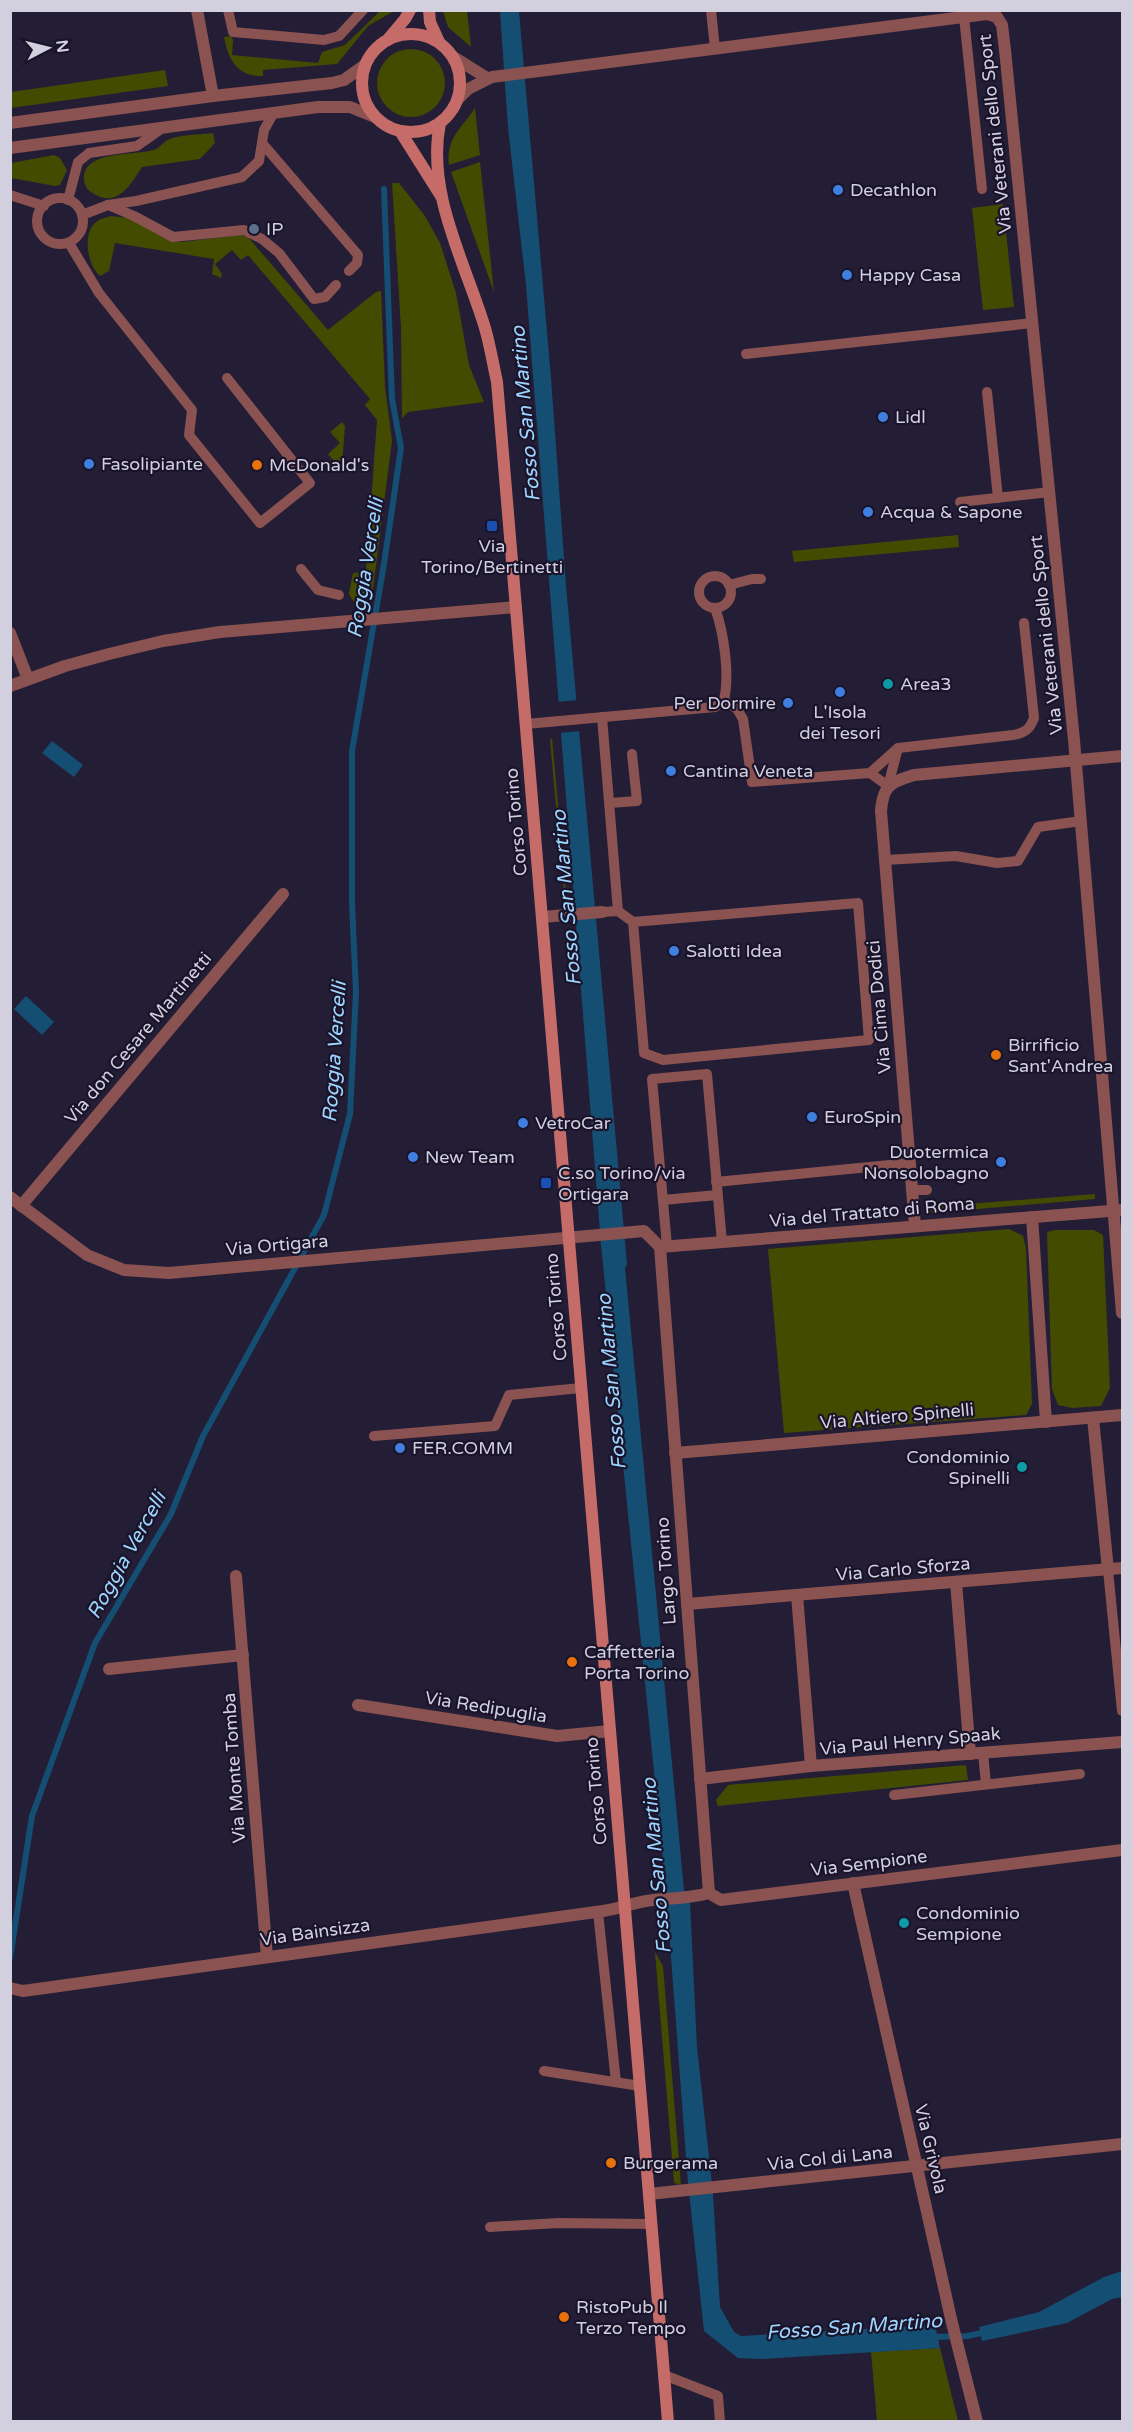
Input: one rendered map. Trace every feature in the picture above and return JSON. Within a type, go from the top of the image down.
[{"type":"main road","points":[[375,117],[362,93],[365,65],[375,49],[388,39],[410,10]]},
{"type":"main road","points":[[429,10],[429,22],[439,42],[452,56],[459,77],[458,99]]},
{"type":"main road","points":[[388,39],[401,34],[415,34],[439,42]]},
{"type":"main road","name":"Corso Torino","points":[[458,99],[451,112],[440,123],[436,153],[441,197],[485,329],[497,381],[668,2421]]},
{"type":"main road","name":"Corso Torino","points":[[375,117],[385,125],[400,131],[441,197]]},
{"type":"main road","points":[[400,131],[416,132],[440,123]]},
{"type":"street","points":[[197,10],[213,96]]},
{"type":"street","name":"Via Veterani dello Sport","points":[[458,99],[468,89],[490,77],[987,14],[997,17],[1002,25],[1050,492],[1118,1210],[1122,1313]]},
{"type":"street","points":[[452,56],[490,77]]},
{"type":"street","points":[[10,123],[332,83],[344,80],[365,65]]},
{"type":"street","points":[[10,148],[318,107],[350,107],[375,117]]},
{"type":"street","points":[[10,686],[109,654],[163,641],[220,633],[516,607]]},
{"type":"street","points":[[10,633],[28,679]]},
{"type":"street","points":[[888,786],[914,775],[1122,756]]},
{"type":"street","name":"Via Cima Dodici","points":[[888,786],[882,796],[881,811],[915,1226]]},
{"type":"street","name":"Via don Cesare Martinetti","points":[[21,1206],[283,894]]},
{"type":"street","points":[[542,917],[602,912]]},
{"type":"street","name":"Via Ortigara","points":[[10,1197],[87,1256],[124,1270],[169,1272],[644,1231],[663,1247]]},
{"type":"street","name":"Via del Trattato di Roma","points":[[663,1247],[1118,1210]]},
{"type":"street","points":[[1032,1217],[1046,1422]]},
{"type":"street","name":"Largo Torino","points":[[663,1247],[675,1453],[709,1893]]},
{"type":"street","name":"Via Altiero Spinelli","points":[[675,1453],[1122,1415]]},
{"type":"street","points":[[1094,1418],[1108,1570]]},
{"type":"street","name":"Via Carlo Sforza","points":[[687,1604],[1122,1568]]},
{"type":"street","name":"Via Monte Tomba","points":[[236,1576],[267,1957]]},
{"type":"street","points":[[956,1582],[977,1753]]},
{"type":"street","points":[[797,1595],[811,1766]]},
{"type":"street","points":[[109,1669],[243,1655]]},
{"type":"street","name":"Via Redipuglia","points":[[358,1705],[557,1736],[610,1731]]},
{"type":"street","name":"Via Paul Henry Spaak","points":[[700,1779],[811,1766],[1122,1742]]},
{"type":"street","name":"Via Sempione","points":[[624,1908],[645,1901],[692,1898],[709,1893],[721,1900],[1122,1850]]},
{"type":"street","name":"Via Grivola","points":[[853,1884],[958,2351],[977,2421]]},
{"type":"street","name":"Via Bainsizza","points":[[17,1989],[624,1908]]},
{"type":"street","name":"Via Col di Lana","points":[[649,2194],[1122,2144]]},
{"type":"lane","points":[[228,10],[233,32],[324,40],[339,36],[363,10]]},
{"type":"lane","points":[[711,10],[715,48]]},
{"type":"lane","points":[[964,17],[982,189]]},
{"type":"lane","points":[[82,215],[108,205],[136,201],[242,177],[259,161],[264,130],[274,112]]},
{"type":"lane","points":[[68,200],[78,162],[89,153],[136,146],[165,127]]},
{"type":"lane","points":[[262,143],[358,255],[357,263],[349,271]]},
{"type":"lane","points":[[10,195],[44,206]]},
{"type":"lane","points":[[56,199],[68,200],[76,205],[82,215],[83,225],[80,233],[69,243],[53,243],[41,234],[38,219],[44,206],[56,199]]},
{"type":"lane","points":[[108,205],[173,237],[244,231],[262,238],[279,253],[314,299],[325,297],[336,285]]},
{"type":"lane","points":[[69,243],[99,293],[192,410],[189,435],[260,523],[310,483],[227,378]]},
{"type":"lane","points":[[746,354],[1033,323]]},
{"type":"lane","points":[[987,392],[998,498]]},
{"type":"lane","points":[[960,502],[1050,492]]},
{"type":"lane","points":[[301,569],[318,590],[339,595]]},
{"type":"lane","points":[[716,576],[723,578],[729,585],[731,596],[728,603],[715,608],[708,606],[700,595],[703,582],[716,576]]},
{"type":"lane","points":[[729,585],[761,579]]},
{"type":"lane","points":[[526,724],[715,707],[724,700],[727,689],[723,640],[715,608]]},
{"type":"lane","points":[[724,700],[737,709],[743,719],[752,783],[870,773],[898,748],[1013,735],[1023,733],[1031,726],[1034,718],[1024,623]]},
{"type":"lane","points":[[602,717],[618,911]]},
{"type":"lane","points":[[870,773],[888,786],[898,748]]},
{"type":"lane","points":[[610,802],[637,801],[632,754]]},
{"type":"lane","points":[[885,860],[956,856],[997,863],[1018,861],[1038,827],[1081,822]]},
{"type":"lane","points":[[602,912],[618,911],[633,922],[858,903],[869,1040],[663,1060],[644,1053],[633,922]]},
{"type":"lane","points":[[663,1247],[663,1200],[652,1079],[707,1074],[722,1242]]},
{"type":"lane","points":[[716,1182],[910,1163]]},
{"type":"lane","points":[[912,1190],[927,1190]]},
{"type":"lane","points":[[663,1200],[717,1195]]},
{"type":"lane","points":[[374,1436],[495,1426],[509,1395],[581,1388]]},
{"type":"lane","points":[[1108,1570],[1122,1711]]},
{"type":"lane","points":[[977,1753],[986,1784]]},
{"type":"lane","points":[[894,1795],[1080,1774]]},
{"type":"lane","points":[[598,1912],[615,2082]]},
{"type":"lane","points":[[544,2071],[640,2086]]},
{"type":"lane","points":[[490,2227],[558,2223],[651,2224]]},
{"type":"lane","points":[[664,2375],[718,2396],[720,2421]]},
{"type":"green space","points":[[380,11],[394,11],[368,26],[337,64],[263,70],[263,76],[254,76],[240,70],[235,65],[228,53],[224,37],[231,36],[233,40],[232,55],[318,63],[322,52],[345,45]]},
{"type":"green space","points":[[443,11],[467,11],[471,47],[448,27]]},
{"type":"green space","points":[[411,49],[424,52],[435,59],[442,70],[445,83],[442,96],[435,107],[424,114],[411,117],[398,114],[387,107],[380,96],[377,83],[380,70],[387,59],[398,52]]},
{"type":"green space","points":[[165,70],[168,86],[11,108],[11,92]]},
{"type":"green space","points":[[475,108],[480,155],[449,165],[452,141]]},
{"type":"green space","points":[[213,133],[215,143],[200,159],[142,167],[128,187],[117,196],[103,198],[90,192],[85,185],[86,170],[100,159],[155,149],[168,140],[178,137]]},
{"type":"green space","points":[[54,155],[60,158],[67,170],[60,185],[11,178],[11,163]]},
{"type":"green space","points":[[480,162],[494,292],[451,172]]},
{"type":"green space","points":[[392,183],[399,183],[425,216],[440,243],[456,293],[469,365],[484,402],[408,412],[402,418],[401,328]]},
{"type":"green space","points":[[1003,204],[1014,307],[983,310],[972,208]]},
{"type":"green space","points":[[111,216],[129,218],[171,241],[182,242],[240,235],[248,237],[328,330],[376,292],[381,291],[385,387],[392,441],[371,604],[364,605],[353,601],[349,594],[353,573],[366,572],[377,420],[365,405],[370,399],[248,255],[241,260],[232,250],[215,264],[222,274],[221,278],[212,274],[214,259],[115,243],[109,271],[100,276],[92,266],[88,251],[88,237],[95,223]]},
{"type":"green space","points":[[342,422],[345,426],[342,466],[339,467],[328,454],[340,443],[330,432]]},
{"type":"green space","points":[[958,535],[959,547],[794,562],[792,551]]},
{"type":"green space","points":[[552,738],[567,904],[565,904],[550,740]]},
{"type":"green space","points":[[1095,1194],[1095,1199],[932,1213],[928,1207]]},
{"type":"green space","points":[[1009,1229],[1023,1236],[1026,1248],[1032,1404],[1026,1415],[784,1433],[768,1249]]},
{"type":"green space","points":[[1094,1230],[1103,1235],[1110,1388],[1101,1406],[1072,1408],[1058,1405],[1052,1389],[1047,1232]]},
{"type":"green space","points":[[966,1765],[968,1780],[718,1806],[716,1800],[728,1785]]},
{"type":"green space","points":[[655,1952],[663,1966],[681,2185],[674,2183]]},
{"type":"green space","points":[[940,2348],[958,2421],[877,2421],[871,2352]]},
{"type":"water","points":[[500,11],[519,11],[551,378],[566,585],[627,1264],[625,1268],[684,1890],[690,1902],[697,2047],[713,2194],[720,2307],[734,2332],[741,2336],[935,2325],[940,2348],[762,2359],[738,2358],[704,2331],[688,2183],[666,1891],[601,1245],[526,285],[508,128]]},
{"type":"water","points":[[52,741],[83,765],[74,777],[42,753]]},
{"type":"water","points":[[26,996],[54,1022],[42,1035],[14,1009]]},
{"type":"water","points":[[1122,2271],[1122,2297],[1112,2299],[1067,2323],[982,2341],[979,2327],[1039,2312],[1104,2277]]},
{"type":"pier","points":[[579,700],[582,731],[557,733],[555,702]]},
{"type":"waterway","name":"Roggia Vercelli","points":[[10,1958],[32,1816],[95,1643],[171,1514],[203,1436],[324,1215],[350,1114],[356,992],[352,903],[352,751],[401,448],[392,399],[384,189]]},
{"type":"waterway","name":"Fosso San Martino","points":[[932,2337],[967,2336],[987,2332]]},
{"type":"place","name":"Decathlon","points":[[838,190]]},
{"type":"place","name":"IP","points":[[254,229]]},
{"type":"place","name":"Happy Casa","points":[[847,275]]},
{"type":"place","name":"Lidl","points":[[883,417]]},
{"type":"place","name":"Fasolipiante","points":[[89,464]]},
{"type":"place","name":"McDonald's","points":[[257,465]]},
{"type":"place","name":"Acqua & Sapone","points":[[868,512]]},
{"type":"place","name":"Via Torino/Bertinetti","points":[[492,526]]},
{"type":"place","name":"Area3","points":[[888,684]]},
{"type":"place","name":"L'Isola dei Tesori","points":[[840,692]]},
{"type":"place","name":"Per Dormire","points":[[788,703]]},
{"type":"place","name":"Cantina Veneta","points":[[671,771]]},
{"type":"place","name":"Salotti Idea","points":[[674,951]]},
{"type":"place","name":"Birrificio Sant'Andrea","points":[[996,1055]]},
{"type":"place","name":"EuroSpin","points":[[812,1117]]},
{"type":"place","name":"VetroCar","points":[[523,1123]]},
{"type":"place","name":"New Team","points":[[413,1157]]},
{"type":"place","name":"Duotermica Nonsolobagno","points":[[1001,1162]]},
{"type":"place","name":"C.so Torino/via Ortigara","points":[[546,1183]]},
{"type":"place","name":"FER.COMM","points":[[400,1448]]},
{"type":"place","name":"Condominio Spinelli","points":[[1022,1467]]},
{"type":"place","name":"Caffetteria Porta Torino","points":[[572,1662]]},
{"type":"place","name":"Condominio Sempione","points":[[904,1923]]},
{"type":"place","name":"Burgerama","points":[[611,2163]]},
{"type":"place","name":"RistoPub Il Terzo Tempo","points":[[564,2317]]}]
